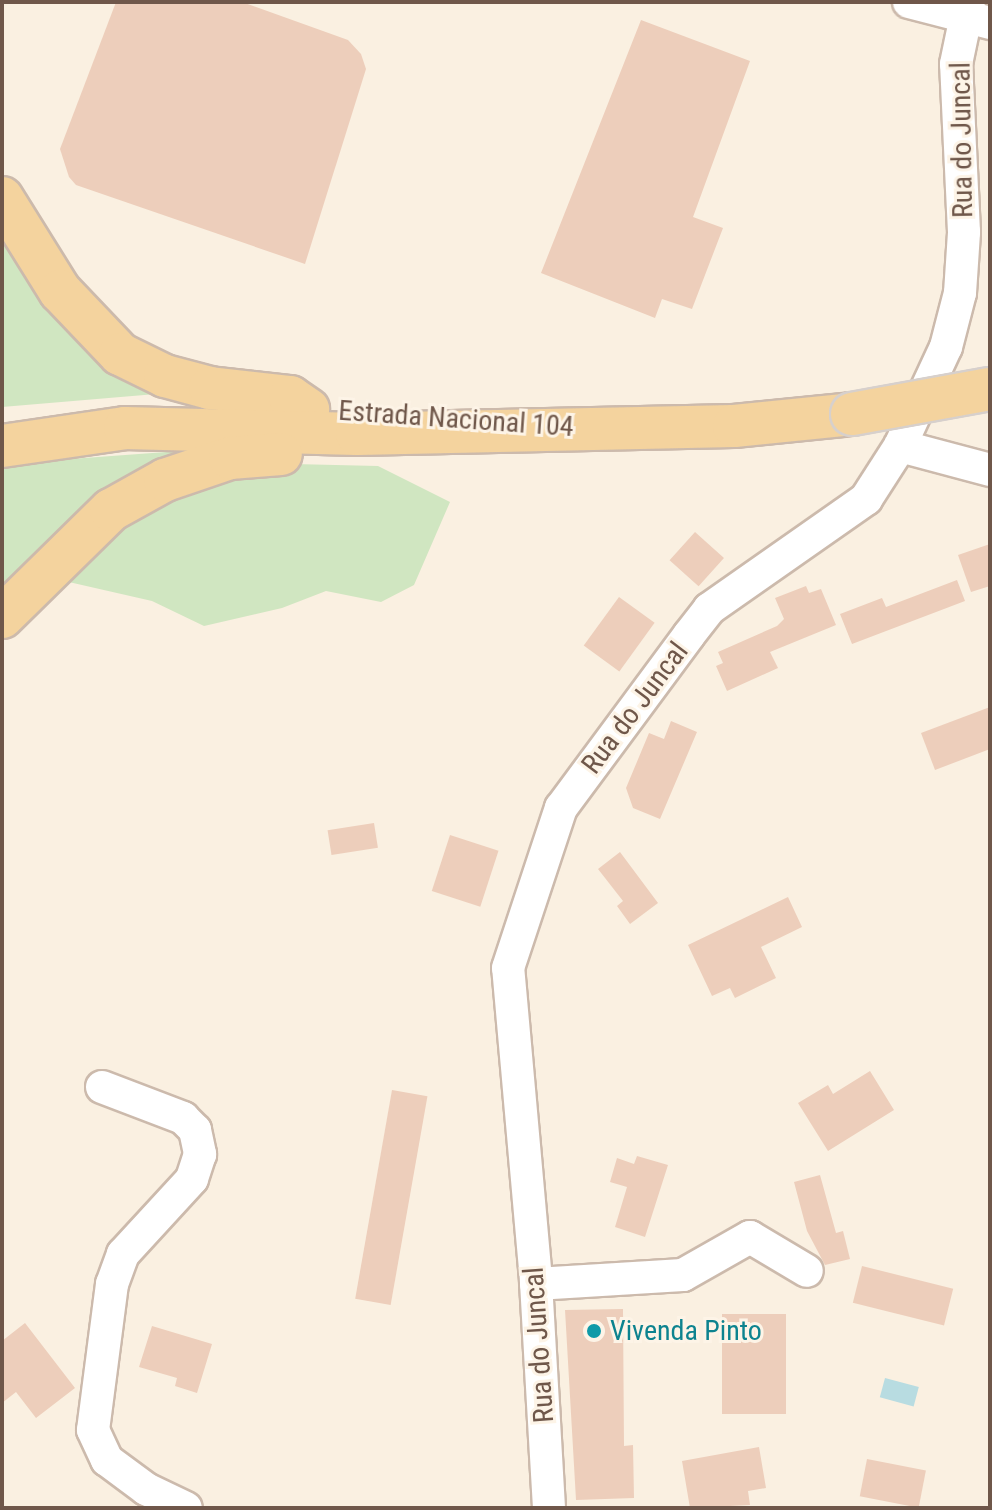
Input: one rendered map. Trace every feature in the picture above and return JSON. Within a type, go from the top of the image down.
[{"type":"main road","points":[[2,198],[60,291],[120,354],[165,376],[210,388],[290,397],[308,409]]},
{"type":"main road","points":[[600,428],[734,426],[852,414],[990,389]]},
{"type":"main road","name":"Estrada Nacional 104","points":[[2,427],[120,411],[308,409],[600,428]]},
{"type":"main road","name":"Estrada Nacional 104","points":[[2,446],[125,428],[357,434],[600,428]]},
{"type":"main road","points":[[2,617],[111,510],[165,480],[230,458],[338,449],[357,434]]},
{"type":"street","points":[[909,2],[975,14]]},
{"type":"street","name":"Rua do Juncal","points":[[549,1508],[536,1284],[508,968],[561,808],[709,609],[866,499],[900,446],[946,347],[960,293],[964,232],[956,64],[975,14]]},
{"type":"street","points":[[900,446],[990,470]]},
{"type":"street","points":[[102,1087],[183,1118],[195,1130],[197,1142],[192,1179],[123,1254],[112,1284],[93,1430],[107,1460],[146,1489],[186,1508]]},
{"type":"street","points":[[536,1284],[683,1275],[750,1237],[807,1271]]},
{"type":"green space","points":[[2,212],[168,393],[2,407]]},
{"type":"green space","points":[[221,448],[2,604],[2,464]]},
{"type":"green space","points":[[293,464],[378,466],[450,502],[414,585],[381,602],[326,591],[282,608],[204,626],[152,601],[60,580],[138,511],[203,484]]},
{"type":"water","points":[[885,1378],[919,1387],[914,1406],[880,1397]]},
{"type":"building","points":[[116,2],[242,2],[348,40],[361,54],[366,69],[305,264],[76,185],[69,177],[60,149]]},
{"type":"building","points":[[641,20],[750,61],[693,217],[723,228],[692,309],[662,299],[655,318],[541,273]]},
{"type":"building","points":[[695,532],[724,558],[699,586],[670,560]]},
{"type":"building","points":[[990,544],[990,586],[971,592],[958,555]]},
{"type":"building","points":[[957,580],[965,601],[852,644],[840,614],[882,598],[886,607]]},
{"type":"building","points":[[806,586],[809,593],[821,589],[836,625],[770,652],[778,668],[727,691],[716,666],[723,663],[718,652],[777,626],[784,619],[775,598]]},
{"type":"building","points":[[619,597],[655,623],[619,671],[584,646]]},
{"type":"building","points":[[990,707],[990,749],[935,770],[921,733]]},
{"type":"building","points":[[671,721],[697,732],[660,819],[633,808],[626,788],[649,733],[664,739]]},
{"type":"building","points":[[374,823],[378,848],[331,855],[328,830]]},
{"type":"building","points":[[450,835],[499,851],[480,907],[432,891]]},
{"type":"building","points":[[620,852],[658,903],[630,924],[617,906],[623,901],[598,869]]},
{"type":"building","points":[[788,897],[802,927],[761,947],[776,978],[735,998],[730,988],[712,996],[688,945]]},
{"type":"building","points":[[870,1071],[894,1110],[828,1151],[798,1103],[828,1085],[833,1094]]},
{"type":"building","points":[[392,1090],[427,1096],[391,1305],[355,1299]]},
{"type":"building","points":[[637,1156],[668,1165],[645,1237],[615,1227],[627,1187],[610,1182],[617,1158],[634,1164]]},
{"type":"building","points":[[820,1175],[836,1233],[843,1231],[850,1259],[825,1265],[807,1231],[794,1182]]},
{"type":"building","points":[[862,1266],[953,1289],[944,1326],[853,1303]]},
{"type":"building","points":[[623,1309],[624,1446],[633,1445],[634,1498],[576,1500],[565,1310]]},
{"type":"building","points":[[722,1314],[786,1314],[786,1414],[722,1414]]},
{"type":"building","points":[[25,1323],[75,1388],[36,1418],[16,1392],[2,1403],[2,1341]]},
{"type":"building","points":[[152,1326],[212,1344],[197,1393],[175,1386],[177,1378],[139,1367]]},
{"type":"building","points":[[759,1447],[766,1488],[748,1491],[750,1505],[690,1508],[682,1461]]},
{"type":"building","points":[[867,1459],[926,1470],[919,1508],[860,1496]]},
{"type":"place","name":"Vivenda Pinto","points":[[594,1331]]}]
